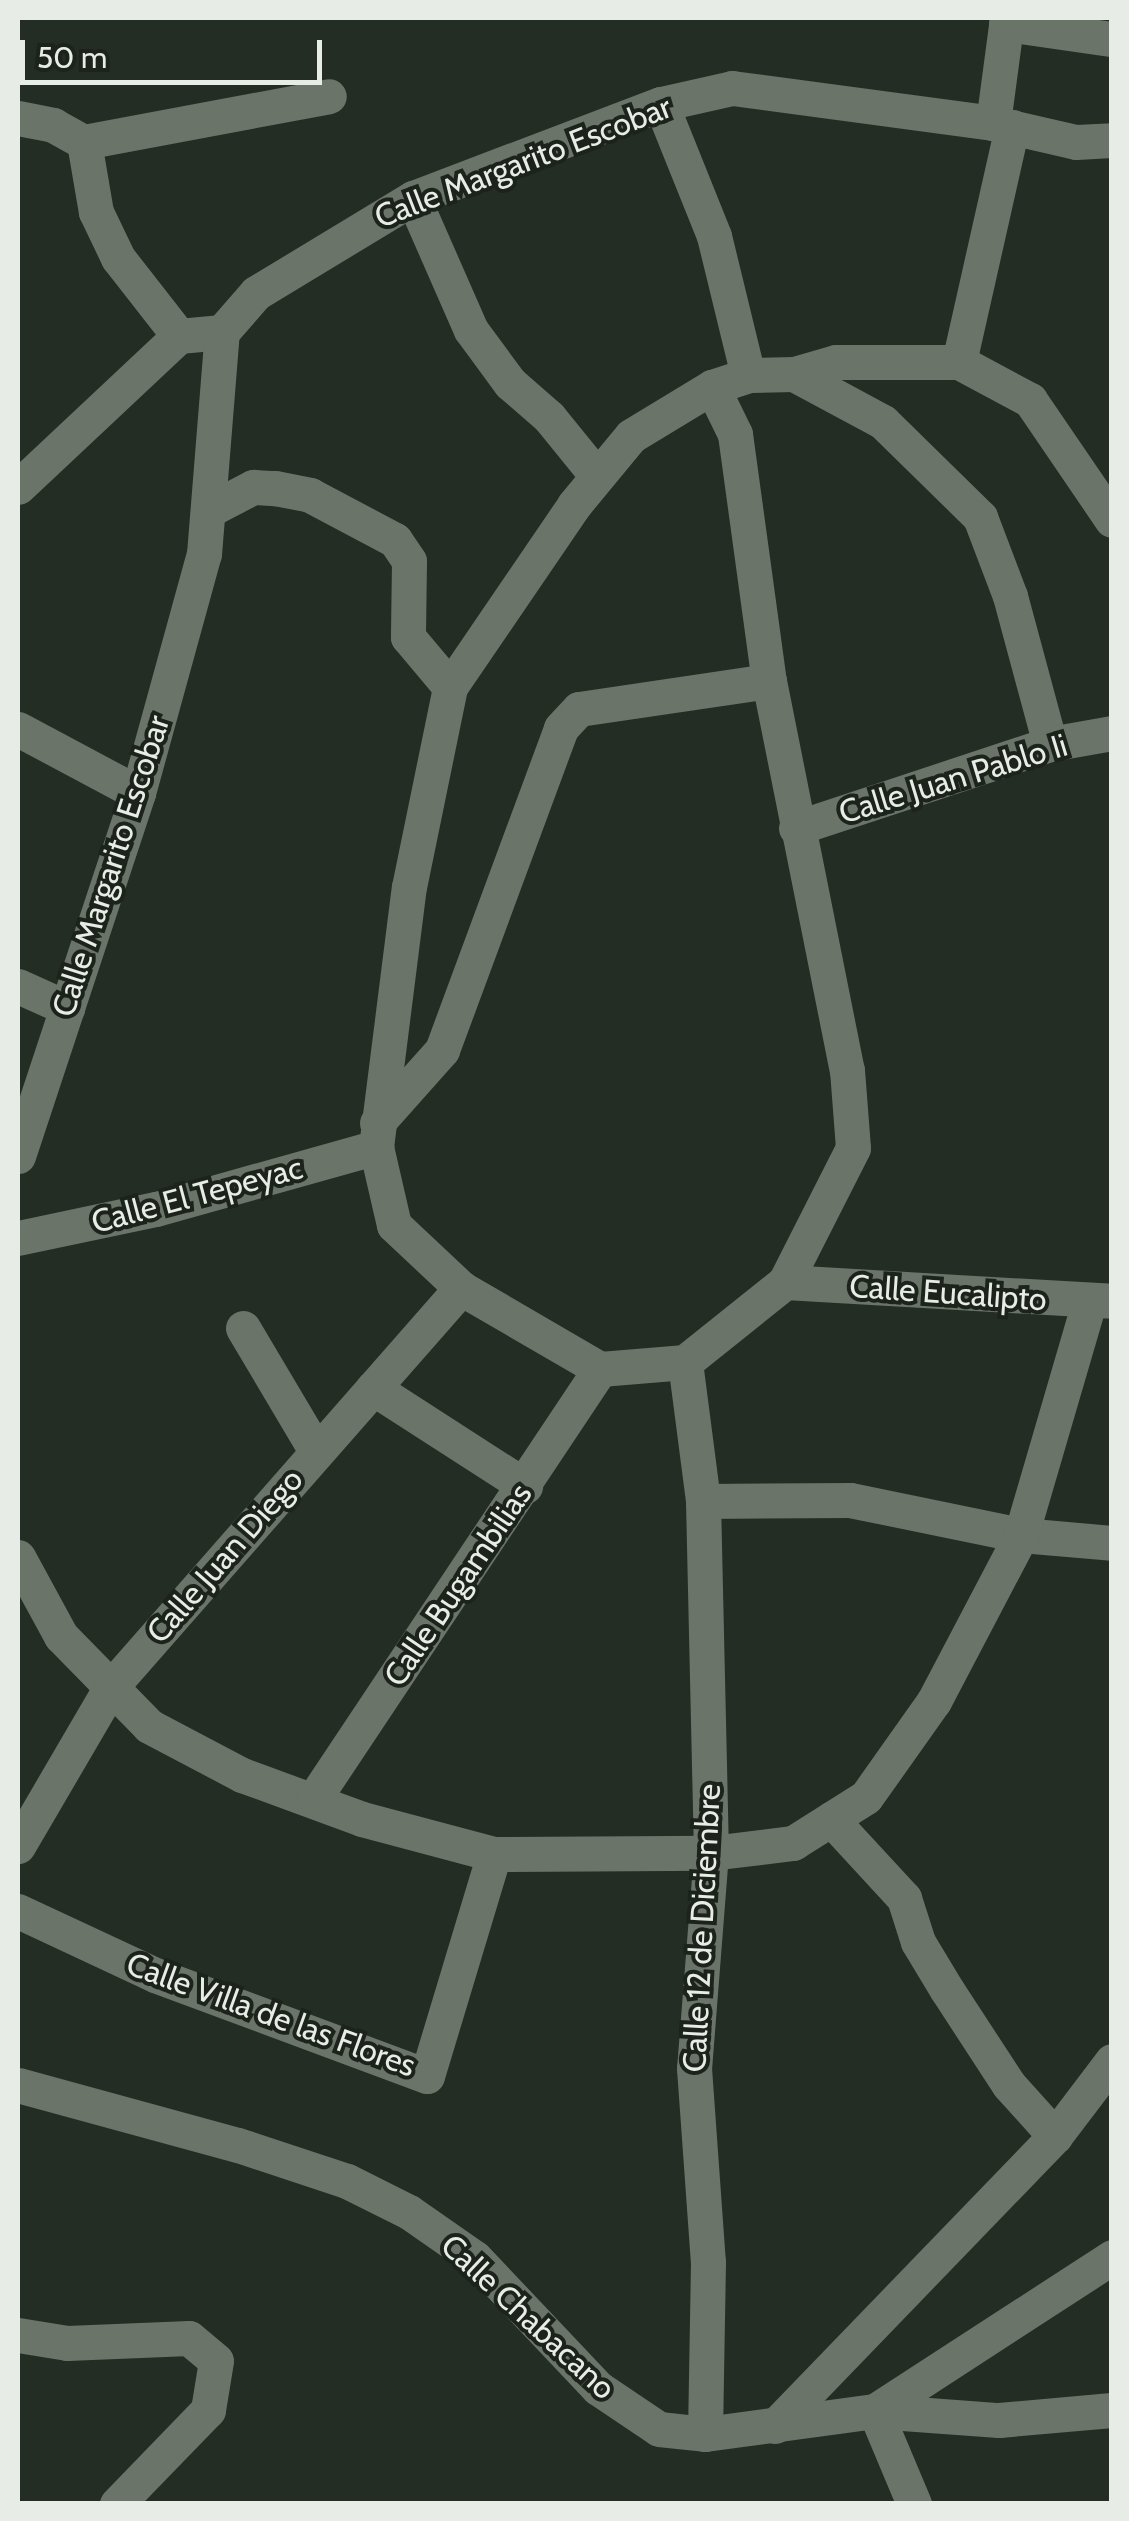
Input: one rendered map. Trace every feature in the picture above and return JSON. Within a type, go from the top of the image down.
[{"type":"street","points":[[959,362],[1002,125],[1006,21],[1112,39]]},
{"type":"street","name":"Calle Margarito Escobar","points":[[18,1156],[138,793],[204,554],[222,332],[256,293],[413,198],[661,104],[732,88],[1002,125],[1076,142],[1112,140]]},
{"type":"street","points":[[18,118],[53,125],[84,142],[330,96]]},
{"type":"street","points":[[661,104],[714,236],[748,375]]},
{"type":"street","points":[[84,142],[96,212],[118,258],[179,336]]},
{"type":"street","points":[[413,198],[471,330],[510,383],[549,417],[597,476]]},
{"type":"street","points":[[18,488],[179,336],[222,332]]},
{"type":"street","points":[[712,387],[734,434],[768,681],[847,1070],[852,1148],[785,1282],[685,1362],[600,1368],[461,1288],[394,1225],[376,1135],[409,887],[450,687],[597,476],[631,436],[712,387],[748,375],[794,374],[836,362],[959,362],[1030,400],[1111,517]]},
{"type":"street","points":[[794,374],[883,422],[980,518],[1010,596],[1050,744]]},
{"type":"street","points":[[209,510],[253,488],[276,488],[310,495],[395,540],[410,561],[408,637],[450,687]]},
{"type":"street","points":[[376,1135],[442,1050],[561,728],[579,710],[768,681]]},
{"type":"street","points":[[18,729],[138,793]]},
{"type":"street","name":"Calle Juan Pablo Ii","points":[[796,828],[1050,744],[1112,733]]},
{"type":"street","points":[[18,986],[66,1008]]},
{"type":"street","name":"Calle El Tepeyac","points":[[18,1238],[156,1210],[376,1135]]},
{"type":"street","name":"Calle Eucalipto","points":[[785,1282],[1100,1301]]},
{"type":"street","name":"Calle Juan Diego","points":[[18,1846],[111,1687],[461,1288]]},
{"type":"street","points":[[18,1557],[61,1636],[150,1726],[242,1776],[494,1854],[711,1854],[793,1843],[866,1797],[934,1701],[1021,1535],[1100,1301]]},
{"type":"street","points":[[243,1328],[316,1451]]},
{"type":"street","name":"Calle 12 de Diciembre","points":[[685,1362],[704,1502],[711,1854],[694,2068],[708,2262],[705,2434]]},
{"type":"street","name":"Calle Bugambilias","points":[[313,1800],[600,1368]]},
{"type":"street","points":[[374,1388],[525,1486]]},
{"type":"street","points":[[704,1502],[850,1500],[1021,1535],[1112,1543]]},
{"type":"street","points":[[831,1820],[904,1898],[918,1942],[947,1990],[1009,2085],[1055,2136]]},
{"type":"street","name":"Calle Villa de las Flores","points":[[18,1911],[155,1976],[426,2076],[494,1854]]},
{"type":"street","points":[[775,2426],[1055,2136],[1112,2061]]},
{"type":"street","name":"Calle Chabacano","points":[[18,2085],[238,2144],[378,2196],[475,2258],[598,2388],[659,2430],[705,2434],[875,2411]]},
{"type":"street","points":[[875,2411],[1112,2257]]},
{"type":"street","points":[[18,2335],[67,2343],[190,2338],[216,2361],[208,2410],[116,2504]]},
{"type":"street","points":[[875,2411],[999,2420],[1112,2410]]},
{"type":"street","points":[[875,2411],[914,2504]]}]
